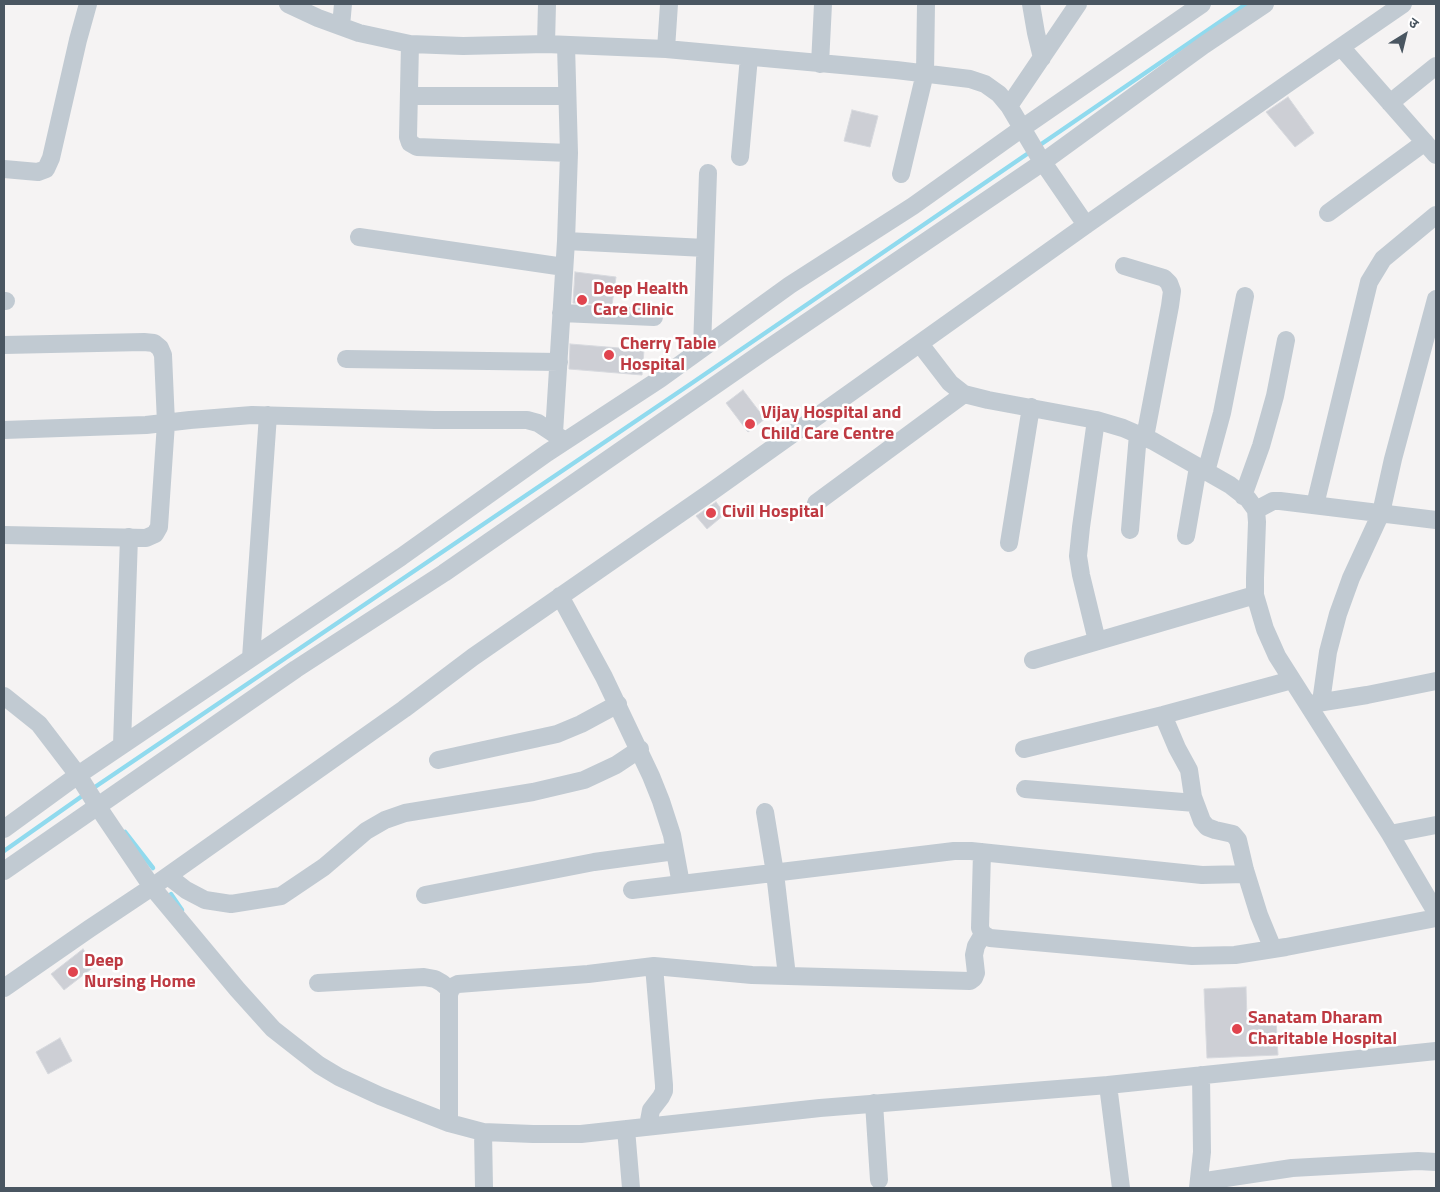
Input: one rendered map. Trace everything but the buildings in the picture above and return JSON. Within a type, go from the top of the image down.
[{"type":"street","points":[[4,169],[38,172],[46,169],[51,158],[88,4]]},
{"type":"street","points":[[288,4],[359,33],[410,44],[455,46],[546,44],[666,49],[926,73],[970,79],[985,84],[999,94],[1009,106],[1021,129],[1086,225]]},
{"type":"street","points":[[341,26],[343,4]]},
{"type":"street","points":[[546,44],[547,4]]},
{"type":"street","points":[[666,49],[669,4]]},
{"type":"street","points":[[820,64],[823,4]]},
{"type":"street","points":[[901,174],[926,73],[926,4]]},
{"type":"street","points":[[1032,4],[1042,58]]},
{"type":"street","points":[[1009,106],[1078,4]]},
{"type":"street","points":[[4,871],[88,790],[122,745],[402,557],[560,437],[660,379],[790,284],[913,206],[1021,129],[1181,9],[1202,4]]},
{"type":"street","points":[[4,829],[88,790],[296,669],[444,573],[763,352],[1038,154],[1265,4]]},
{"type":"street","points":[[4,988],[168,876],[404,709],[473,657],[712,492],[876,373],[1403,4]]},
{"type":"street","points":[[410,44],[408,137],[410,143],[417,147],[569,153]]},
{"type":"street","points":[[560,437],[558,362],[566,241],[569,153],[566,45]]},
{"type":"street","points":[[1328,213],[1430,149],[1341,47]]},
{"type":"street","points":[[740,157],[749,57]]},
{"type":"street","points":[[1390,102],[1436,66]]},
{"type":"street","points":[[409,96],[567,96]]},
{"type":"street","points":[[702,348],[708,173]]},
{"type":"street","points":[[1315,505],[1369,282],[1383,260],[1436,215]]},
{"type":"street","points":[[359,237],[564,267]]},
{"type":"street","points":[[566,241],[705,248]]},
{"type":"street","points":[[1124,266],[1164,278],[1169,283],[1172,291],[1141,436],[1130,530]]},
{"type":"street","points":[[1186,536],[1202,470],[1222,412],[1245,296]]},
{"type":"street","points":[[1315,704],[1338,614],[1351,578],[1381,513],[1436,299]]},
{"type":"street","points":[[561,314],[654,317]]},
{"type":"street","points":[[1244,496],[1275,396],[1286,340]]},
{"type":"street","points":[[4,346],[154,343],[160,348],[163,355],[166,423],[159,527],[155,534],[146,538],[4,535]]},
{"type":"street","points":[[920,344],[950,383],[964,394],[1096,420],[1123,428],[1230,485],[1248,499],[1256,510],[1255,595],[1264,629],[1277,656],[1292,680],[1315,704],[1436,916],[1235,955],[1192,956],[990,938],[983,934],[980,928],[982,852]]},
{"type":"street","points":[[346,359],[558,362]]},
{"type":"street","points":[[816,503],[964,394]]},
{"type":"street","points":[[1009,542],[1031,407]]},
{"type":"street","points":[[4,430],[146,425],[268,415],[435,420],[527,420],[538,423],[560,437]]},
{"type":"street","points":[[251,658],[268,415]]},
{"type":"street","points":[[1096,420],[1078,556],[1097,641]]},
{"type":"street","points":[[1256,510],[1272,501],[1436,520]]},
{"type":"street","points":[[122,745],[129,538]]},
{"type":"street","points":[[1034,660],[1255,595]]},
{"type":"street","points":[[560,596],[618,704],[662,801],[675,851],[681,884]]},
{"type":"street","points":[[1024,749],[1163,715],[1292,680]]},
{"type":"street","points":[[1315,704],[1436,681]]},
{"type":"street","points":[[4,696],[39,724],[88,790],[152,887],[273,1029],[302,1053],[332,1073],[380,1096],[450,1123],[483,1132],[580,1134],[820,1108],[1108,1085],[1436,1051]]},
{"type":"street","points":[[438,760],[557,734],[581,724],[618,704]]},
{"type":"street","points":[[1163,715],[1189,770],[1195,803],[1202,821],[1207,827],[1233,834],[1238,840],[1259,915],[1273,949]]},
{"type":"street","points":[[168,876],[186,890],[205,900],[231,904],[281,896],[324,867],[366,831],[385,820],[405,813],[533,792],[584,780],[616,765],[640,750]]},
{"type":"street","points":[[1025,789],[1195,803]]},
{"type":"street","points":[[765,812],[775,874],[787,976]]},
{"type":"street","points":[[1390,834],[1436,825]]},
{"type":"street","points":[[424,895],[594,862],[675,851]]},
{"type":"street","points":[[632,890],[954,851],[982,852],[1202,875],[1246,874]]},
{"type":"street","points":[[450,1123],[449,994],[450,990],[458,984],[588,974],[654,966],[752,975],[970,981],[976,973],[974,955],[976,946],[983,934]]},
{"type":"street","points":[[648,1126],[651,1110],[664,1091],[654,966]]},
{"type":"street","points":[[318,983],[424,977],[435,979],[450,990]]},
{"type":"street","points":[[1201,1075],[1202,1152],[1199,1185],[1292,1168],[1436,1162]]},
{"type":"street","points":[[1108,1085],[1121,1188]]},
{"type":"street","points":[[874,1103],[879,1180]]},
{"type":"street","points":[[626,1129],[631,1188]]},
{"type":"street","points":[[483,1132],[484,1188]]},
{"type":"waterway","points":[[1037,147],[1246,4]]},
{"type":"waterway","points":[[92,789],[1030,152]]},
{"type":"waterway","points":[[4,851],[85,794]]},
{"type":"waterway","points":[[125,832],[153,868]]},
{"type":"waterway","points":[[171,894],[182,910]]},
{"type":"place","name":"Deep Health Care Clinic","points":[[582,300]]},
{"type":"place","name":"Cherry Table Hospital","points":[[609,355]]},
{"type":"place","name":"Vijay Hospital and Child Care Centre","points":[[750,424]]},
{"type":"place","name":"Civil Hospital","points":[[711,513]]},
{"type":"place","name":"Deep Nursing Home","points":[[73,972]]},
{"type":"place","name":"Sanatam Dharam Charitable Hospital","points":[[1237,1029]]}]
